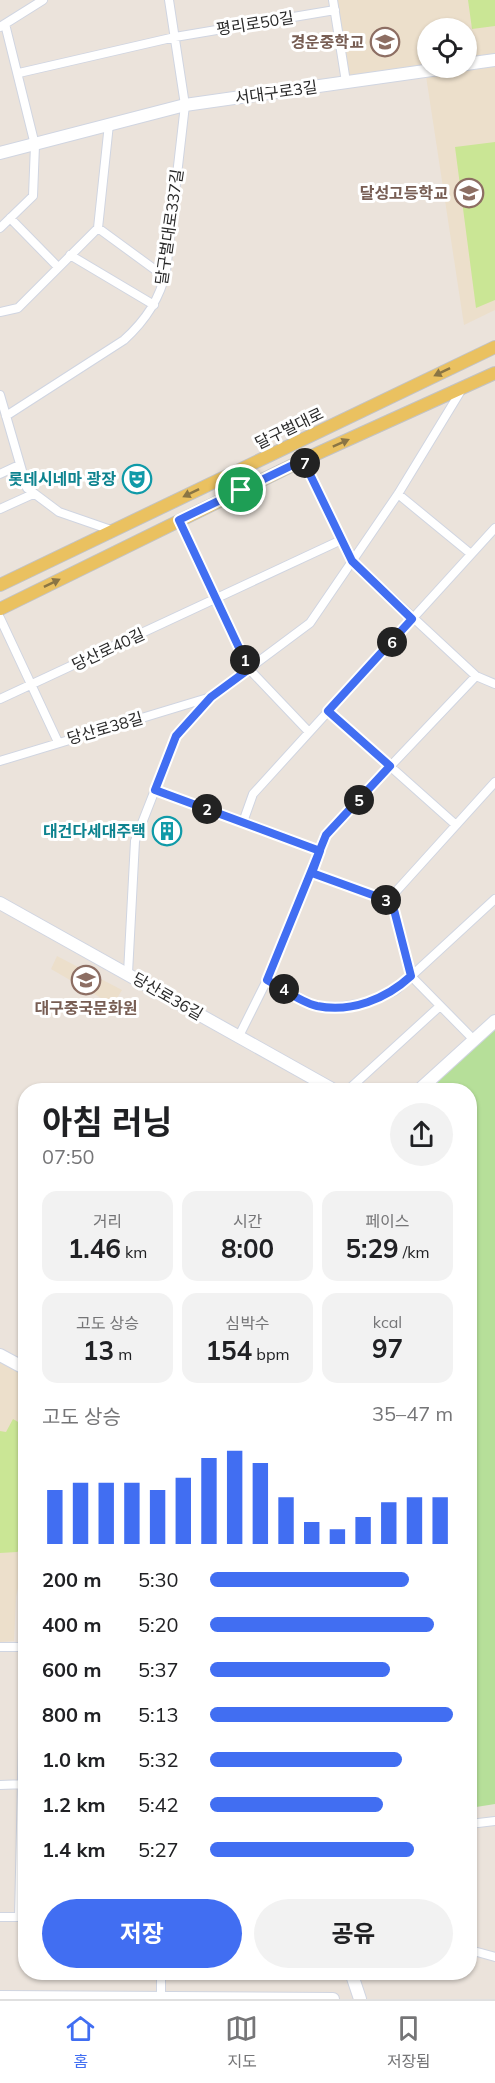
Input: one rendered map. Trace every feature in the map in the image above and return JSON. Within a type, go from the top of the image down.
[{"type":"main road","points":[[477,62],[495,60]]},
{"type":"main road","name":"서대구로3길","points":[[0,153],[185,105],[417,72]]},
{"type":"main road","name":"달구벌대로","points":[[0,585],[495,347]]},
{"type":"main road","points":[[0,609],[303,460],[495,373]]},
{"type":"main road","name":"당산로36길","points":[[0,903],[322,1083]]},
{"type":"main road","points":[[427,1083],[495,1021]]},
{"type":"main road","points":[[0,1355],[18,1365]]},
{"type":"main road","points":[[354,1980],[360,1999]]},
{"type":"main road","points":[[0,1997],[333,1999]]},
{"type":"street","points":[[0,228],[33,196],[35,145],[19,73],[3,25],[43,0]]},
{"type":"street","points":[[169,0],[185,105]]},
{"type":"street","points":[[333,0],[346,82]]},
{"type":"street","name":"평리로50길","points":[[19,73],[175,36],[335,10]]},
{"type":"street","name":"달구벌대로337길","points":[[6,416],[124,340],[139,326],[154,305],[165,277],[185,105]]},
{"type":"street","points":[[0,312],[18,308],[98,228],[109,124]]},
{"type":"street","points":[[10,218],[58,267]]},
{"type":"street","points":[[98,228],[165,277]]},
{"type":"street","points":[[70,255],[154,305]]},
{"type":"street","points":[[128,973],[135,841],[176,736],[211,697],[310,623],[398,494],[462,388]]},
{"type":"street","points":[[0,395],[27,488],[59,512],[111,530]]},
{"type":"street","points":[[303,460],[352,561],[476,676],[495,684]]},
{"type":"street","points":[[0,474],[19,465]]},
{"type":"street","points":[[0,509],[33,494]]},
{"type":"street","points":[[398,494],[471,554]]},
{"type":"street","points":[[179,520],[249,669],[309,732]]},
{"type":"street","points":[[243,822],[253,794],[495,528]]},
{"type":"street","name":"당산로40길","points":[[0,699],[337,542]]},
{"type":"street","points":[[0,618],[58,742]]},
{"type":"street","points":[[238,1036],[267,980],[326,835],[476,676]]},
{"type":"street","name":"당산로38길","points":[[0,761],[211,697]]},
{"type":"street","points":[[328,711],[456,825]]},
{"type":"street","points":[[474,1040],[411,976],[390,897],[494,785]]},
{"type":"street","points":[[155,790],[320,851]]},
{"type":"street","points":[[312,873],[392,902]]},
{"type":"street","points":[[267,980],[315,1006],[338,1007],[370,1002],[395,991],[495,899]]},
{"type":"street","points":[[356,1083],[440,1006]]},
{"type":"street","points":[[0,1647],[18,1647]]},
{"type":"street","points":[[0,1785],[18,1784]]},
{"type":"street","points":[[477,1823],[495,1821]]},
{"type":"street","points":[[0,1917],[18,1917]]},
{"type":"street","points":[[477,1952],[495,1957]]},
{"type":"street","points":[[161,1980],[161,1998]]},
{"type":"shaded area","name":"경운중학교","points":[[336,0],[495,0],[495,55],[477,58],[477,18],[417,18],[417,67],[352,77],[346,72]]},
{"type":"shaded area","name":"달성고등학교","points":[[495,66],[495,310],[464,325],[426,78],[477,78],[477,69]]},
{"type":"shaded area","name":"대구중국문화원","points":[[57,956],[122,990],[113,1005],[51,969]]},
{"type":"shaded area","points":[[0,1359],[18,1370],[18,1588],[14,1641],[0,1642]]},
{"type":"green space","points":[[468,0],[495,0],[495,26],[477,28],[477,18],[470,18]]},
{"type":"green space","points":[[495,142],[495,300],[476,308],[455,147]]},
{"type":"green space","points":[[495,1029],[495,1804],[477,1807],[477,1083],[437,1083]]},
{"type":"green space","points":[[13,1419],[18,1422],[18,1551],[0,1553],[0,1431],[6,1432]]},
{"type":"place","name":"경운중학교","points":[[385,42]]},
{"type":"place","name":"달성고등학교","points":[[469,193]]},
{"type":"place","name":"롯데시네마 광장","points":[[137,479]]},
{"type":"place","name":"대건다세대주택","points":[[167,831]]},
{"type":"place","name":"대구중국문화원","points":[[86,980]]},
{"type":"route","points":[[241,490],[179,520],[249,669],[211,697],[176,736],[155,790],[320,851],[312,873],[392,902],[411,976],[395,991],[370,1002],[338,1007],[315,1006],[267,980],[312,873],[326,835],[390,766],[328,711],[412,619],[352,561],[303,460],[241,490]]}]
